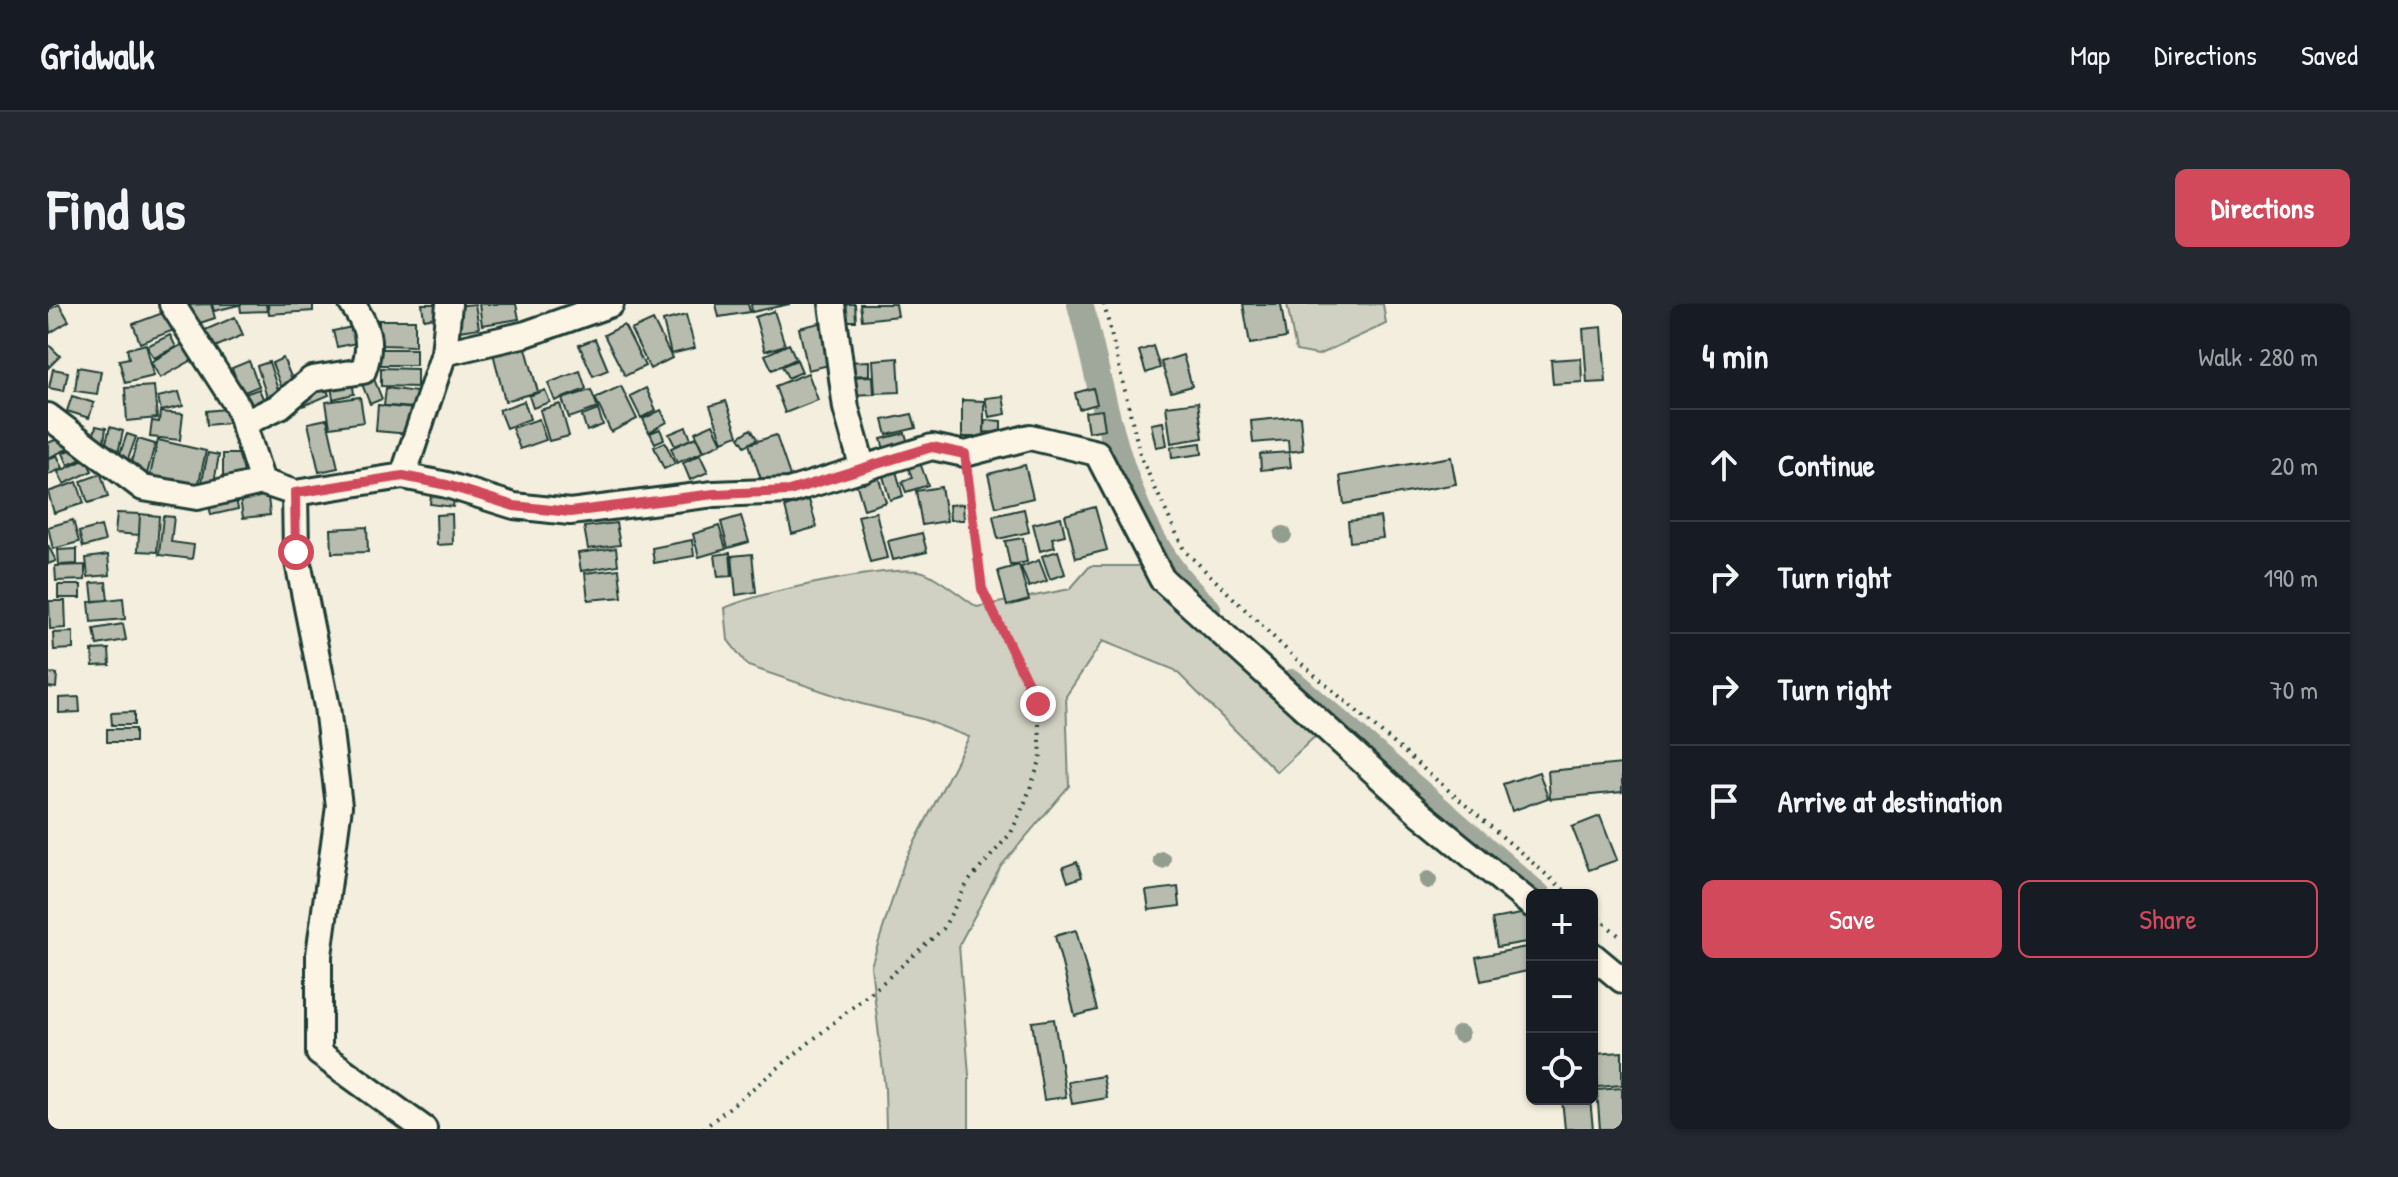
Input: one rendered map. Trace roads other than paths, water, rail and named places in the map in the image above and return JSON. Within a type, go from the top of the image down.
[{"type":"street","points":[[172,304],[238,407],[262,482]]},
{"type":"street","points":[[243,424],[280,406],[312,379],[363,371],[370,353],[366,324],[352,304]]},
{"type":"street","points":[[403,476],[444,353],[449,304]]},
{"type":"street","points":[[444,353],[526,334],[611,304]]},
{"type":"street","points":[[832,304],[846,408],[863,469]]},
{"type":"street","points":[[48,416],[143,488],[197,497],[262,482],[295,493],[403,476],[447,485],[514,506],[570,512],[714,494],[789,491],[932,447],[965,454],[1030,437],[1097,453],[1162,579],[1422,815],[1526,900]]},
{"type":"street","points":[[295,493],[296,552],[327,707],[339,806],[319,955],[319,1053],[424,1129]]},
{"type":"street","points":[[1598,960],[1622,980]]},
{"type":"waterway","points":[[1080,304],[1110,426],[1137,507],[1179,579],[1208,609]]},
{"type":"waterway","points":[[1292,682],[1531,889]]}]
